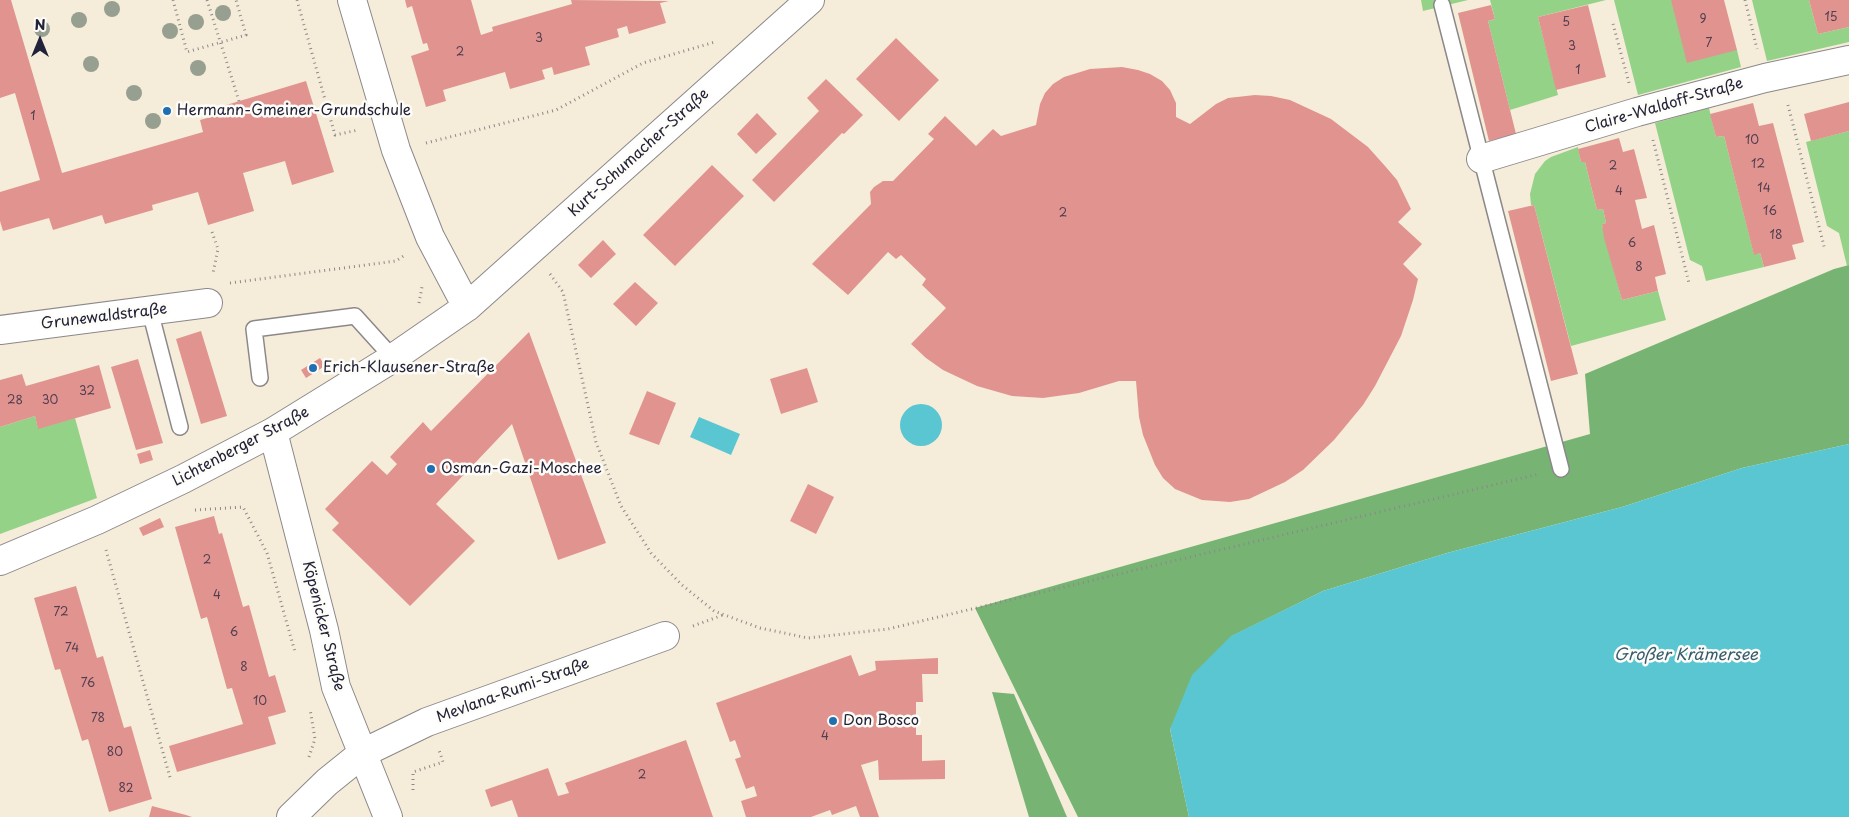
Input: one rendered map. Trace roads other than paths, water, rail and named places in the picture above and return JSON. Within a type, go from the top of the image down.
[{"type":"street","points":[[352,0],[396,150],[430,237],[467,307]]},
{"type":"street","name":"Kurt-Schumacher-Straße","points":[[467,307],[810,0]]},
{"type":"street","name":"Claire-Waldoff-Straße","points":[[1482,159],[1642,111],[1773,77],[1849,60]]},
{"type":"street","name":"Grunewaldstraße","points":[[0,330],[208,303]]},
{"type":"street","name":"Lichtenberger Straße","points":[[0,561],[97,520],[183,479],[273,432],[393,358],[467,307]]},
{"type":"street","name":"Köpenicker Straße","points":[[273,432],[324,630],[336,687],[388,817]]},
{"type":"street","name":"Mevlana-Rumi-Straße","points":[[363,753],[427,722],[665,636]]},
{"type":"street","points":[[291,817],[327,782],[363,753]]},
{"type":"lane","points":[[1442,5],[1561,469]]},
{"type":"lane","points":[[150,311],[180,427]]},
{"type":"lane","points":[[260,378],[254,329],[355,316],[393,358]]},
{"type":"water","points":[[917,404],[925,404],[936,410],[942,425],[936,440],[925,446],[917,446],[906,440],[900,429],[900,421],[906,410]]},
{"type":"water","points":[[699,417],[740,434],[731,455],[690,437]]},
{"type":"water","name":"Großer Krämersee","points":[[1849,444],[1849,817],[1189,817],[1170,729],[1192,675],[1231,636],[1323,591],[1447,553],[1622,507],[1742,468]]},
{"type":"place","name":"Hermann-Gmeiner-Grundschule","points":[[167,111]]},
{"type":"place","name":"Erich-Klausener-Straße","points":[[313,368]]},
{"type":"place","name":"Osman-Gazi-Moschee","points":[[431,469]]},
{"type":"place","name":"Don Bosco","points":[[833,721]]}]
